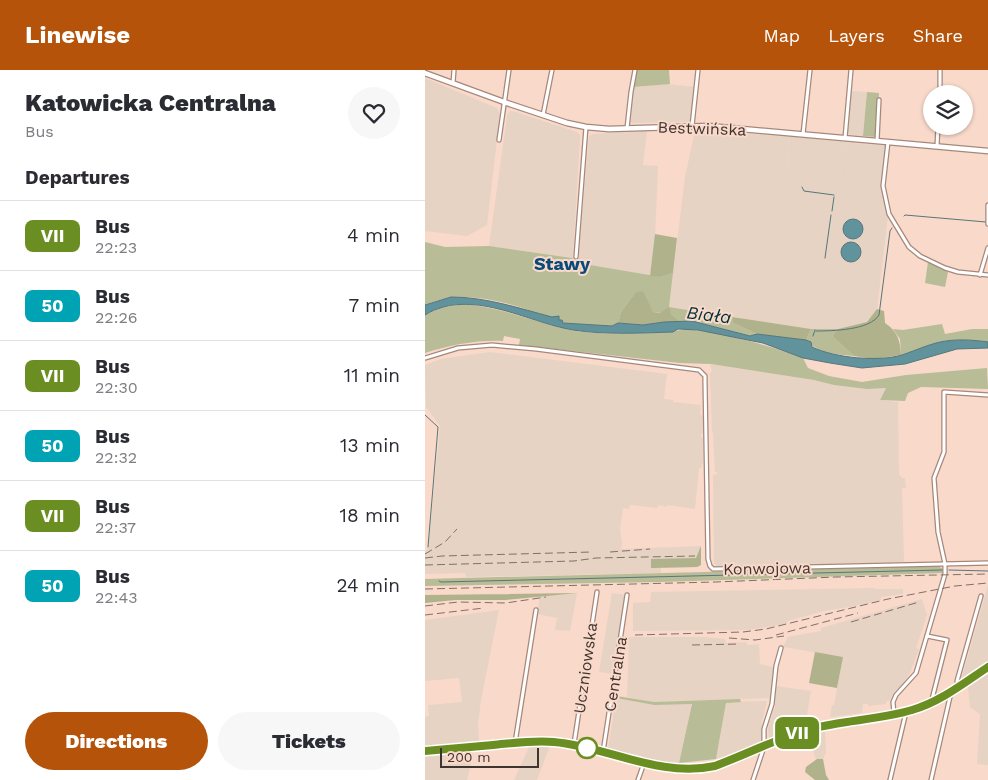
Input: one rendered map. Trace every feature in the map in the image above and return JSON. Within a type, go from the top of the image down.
[{"type":"street","points":[[453,84],[454,70]]},
{"type":"street","points":[[499,140],[509,70]]},
{"type":"street","points":[[543,115],[552,70]]},
{"type":"street","points":[[627,128],[635,70]]},
{"type":"street","points":[[692,126],[698,70]]},
{"type":"street","points":[[803,134],[810,70]]},
{"type":"street","points":[[845,138],[851,70]]},
{"type":"street","points":[[940,70],[940,85]]},
{"type":"street","name":"Bestwińska","points":[[425,73],[567,124],[586,127],[692,126],[988,151]]},
{"type":"street","points":[[877,141],[879,100]]},
{"type":"street","points":[[576,257],[586,127]]},
{"type":"street","points":[[937,146],[938,135]]},
{"type":"street","points":[[888,142],[883,186],[889,214],[906,242],[916,254],[945,268],[988,275]]},
{"type":"street","points":[[988,205],[988,224]]},
{"type":"street","points":[[980,275],[988,248]]},
{"type":"street","name":"Konwojowa","points":[[425,358],[458,348],[502,346],[693,368],[703,373],[707,418],[708,559],[713,569],[988,563]]},
{"type":"street","points":[[894,714],[893,702],[895,698],[916,673],[944,579],[945,564],[938,532],[934,478],[944,452],[944,392],[988,395]]},
{"type":"street","name":"Uczniowska","points":[[574,744],[597,592]]},
{"type":"street","name":"Centralna","points":[[603,753],[627,595]]},
{"type":"street","points":[[958,687],[957,681],[981,596]]},
{"type":"street","points":[[515,743],[536,610]]},
{"type":"street","points":[[927,636],[947,640],[931,703]]},
{"type":"street","points":[[753,780],[764,747],[764,728],[772,704],[776,666],[781,648]]},
{"type":"street","points":[[425,751],[515,743],[553,742],[574,744],[603,753],[673,769],[704,768],[715,766],[794,734],[824,726],[906,712],[931,703],[988,667]]},
{"type":"street","points":[[931,780],[950,697],[949,693]]},
{"type":"street","points":[[890,780],[906,712]]},
{"type":"street","points":[[638,780],[644,763]]},
{"type":"shaded area","points":[[425,78],[497,108],[500,114],[487,225],[467,236],[425,231]]},
{"type":"shaded area","points":[[667,84],[695,87],[691,122],[629,123],[633,87]]},
{"type":"shaded area","points":[[851,91],[867,92],[863,136],[847,134]]},
{"type":"shaded area","points":[[510,111],[577,132],[580,136],[573,258],[489,246],[507,116]]},
{"type":"shaded area","points":[[647,131],[643,165],[658,166],[655,240],[650,276],[578,263],[589,136],[594,134]]},
{"type":"shaded area","points":[[695,131],[789,136],[787,167],[834,172],[833,181],[840,181],[843,142],[886,146],[881,183],[888,216],[877,309],[867,322],[838,329],[811,329],[669,307],[685,177]]},
{"type":"shaded area","points":[[789,136],[843,142],[840,181],[833,181],[833,172],[787,167]]},
{"type":"shaded area","points":[[490,352],[667,374],[664,399],[673,400],[673,402],[701,405],[700,414],[703,416],[703,433],[701,437],[703,438],[703,462],[701,468],[699,468],[695,509],[667,505],[667,507],[658,505],[658,508],[630,505],[629,509],[623,508],[620,530],[621,549],[701,546],[701,565],[697,567],[661,568],[661,573],[466,577],[465,573],[425,574],[425,551],[428,549],[440,426],[426,407],[425,365],[441,359]]},
{"type":"shaded area","points":[[710,364],[814,380],[834,385],[867,389],[886,388],[880,400],[898,402],[899,474],[902,478],[905,478],[906,488],[902,488],[904,562],[718,567],[714,563],[713,475],[717,474],[717,472],[715,472],[712,432],[710,373],[712,371]]},
{"type":"shaded area","points":[[988,585],[988,661],[961,680]]},
{"type":"shaded area","points":[[903,589],[903,594],[881,597],[881,600],[861,605],[824,611],[788,621],[786,624],[748,630],[633,631],[633,603],[650,602],[651,592]]},
{"type":"shaded area","points":[[577,593],[570,631],[555,630],[557,618],[537,614],[540,596]]},
{"type":"shaded area","points":[[612,593],[625,595],[613,674],[599,672]]},
{"type":"shaded area","points":[[922,599],[927,615],[916,648],[919,649],[904,683],[894,692],[889,701],[886,701],[886,704],[868,706],[868,704],[863,704],[862,713],[830,717],[843,657],[783,647],[788,637],[821,631],[821,628]]},
{"type":"shaded area","points":[[499,610],[481,700],[478,724],[479,741],[425,746],[425,717],[429,716],[428,705],[462,702],[459,678],[425,681],[425,620]]},
{"type":"shaded area","points":[[629,637],[704,637],[725,639],[726,643],[746,642],[748,645],[759,644],[760,664],[774,669],[770,698],[654,702],[627,697]]},
{"type":"shaded area","points":[[988,672],[988,765],[977,764],[980,714],[970,707],[968,686]]},
{"type":"shaded area","points":[[776,686],[811,691],[805,726],[769,738],[768,729],[775,706]]},
{"type":"shaded area","points":[[616,698],[654,705],[692,703],[679,763],[667,763],[608,749]]},
{"type":"shaded area","points":[[767,701],[762,721],[720,739],[726,702]]},
{"type":"shaded area","points":[[762,721],[761,744],[726,758],[716,759],[720,739]]},
{"type":"shaded area","points":[[825,730],[826,752],[823,759],[816,760],[808,734]]},
{"type":"shaded area","points":[[550,746],[537,780],[514,780],[529,747]]},
{"type":"shaded area","points":[[474,753],[467,780],[425,780],[425,757]]},
{"type":"green space","points":[[637,70],[669,70],[670,84],[633,87]]},
{"type":"green space","points":[[867,92],[879,93],[876,137],[863,136]]},
{"type":"green space","points":[[655,234],[677,238],[673,273],[661,277],[650,276]]},
{"type":"green space","points":[[425,242],[445,247],[489,246],[572,258],[578,263],[661,277],[673,273],[669,307],[732,317],[733,323],[757,334],[750,336],[693,321],[681,322],[671,314],[653,312],[648,303],[635,293],[621,312],[618,323],[612,326],[563,323],[510,304],[476,298],[459,297],[425,305]]},
{"type":"green space","points":[[928,262],[948,272],[945,287],[925,283]]},
{"type":"green space","points":[[643,291],[653,312],[660,313],[669,307],[671,314],[681,322],[643,325],[618,323],[621,312],[635,293]]},
{"type":"green space","points":[[463,304],[491,308],[557,327],[583,332],[609,334],[684,330],[717,333],[757,343],[803,358],[808,368],[829,376],[862,382],[906,375],[987,368],[988,389],[921,387],[908,393],[905,401],[880,400],[886,388],[867,389],[834,385],[814,380],[711,364],[680,363],[519,345],[520,339],[504,336],[503,341],[483,341],[425,353],[425,315],[441,308]]},
{"type":"green space","points":[[877,309],[884,311],[885,323],[893,330],[897,337],[901,355],[874,359],[854,356],[832,336],[838,329],[867,322]]},
{"type":"green space","points":[[732,317],[811,329],[806,340],[757,334],[733,323]]},
{"type":"green space","points":[[942,324],[945,334],[972,329],[988,329],[988,342],[945,341],[901,355],[900,339],[893,329],[903,330]]},
{"type":"green space","points":[[811,329],[838,329],[832,336],[854,356],[822,351],[811,345],[806,340]]},
{"type":"green space","points":[[701,546],[701,565],[697,567],[651,568],[651,559],[696,558]]},
{"type":"green space","points":[[938,566],[943,569],[942,573],[660,582],[425,586],[425,579]]},
{"type":"green space","points":[[577,593],[506,600],[455,600],[425,603],[425,595]]},
{"type":"green space","points":[[815,652],[843,657],[837,688],[809,683]]},
{"type":"green space","points":[[617,696],[654,702],[740,699],[741,702],[726,703],[716,759],[679,763],[692,704],[654,705],[616,698]]},
{"type":"green space","points":[[817,759],[823,759],[826,775],[829,780],[815,780],[805,772],[806,767]]},
{"type":"water","points":[[853,219],[860,222],[863,229],[860,236],[853,239],[846,236],[843,229],[846,222]]},
{"type":"water","points":[[851,242],[858,245],[861,252],[858,259],[851,262],[844,259],[841,252],[844,245]]},
{"type":"water","points":[[451,297],[489,301],[552,317],[559,316],[559,320],[562,320],[563,323],[612,326],[618,323],[643,325],[692,321],[750,336],[757,334],[806,340],[811,342],[812,347],[821,351],[857,358],[892,357],[935,343],[951,340],[988,342],[988,348],[957,349],[905,364],[862,368],[803,358],[763,343],[698,330],[678,329],[673,332],[636,333],[585,332],[555,326],[480,305],[461,304],[443,307],[425,315],[425,305]]},
{"type":"waterway","points":[[802,187],[804,191],[834,195]]},
{"type":"waterway","points":[[832,211],[834,197]]},
{"type":"waterway","points":[[825,258],[831,215]]},
{"type":"waterway","points":[[904,216],[986,222]]},
{"type":"waterway","points":[[816,331],[860,327],[868,324],[879,315],[890,231],[892,228]]},
{"type":"waterway","points":[[813,336],[815,330]]},
{"type":"waterway","points":[[425,415],[438,427],[428,547]]},
{"type":"waterway","points":[[439,581],[942,570]]},
{"type":"waterway","points":[[949,570],[988,571]]},
{"type":"railway","points":[[425,554],[445,542],[457,529]]},
{"type":"railway","points":[[610,552],[650,549]]},
{"type":"railway","points":[[425,558],[592,552]]},
{"type":"railway","points":[[425,565],[695,556]]},
{"type":"railway","points":[[425,589],[988,574]]},
{"type":"railway","points":[[635,635],[743,632],[766,629],[888,599],[955,586],[988,583]]},
{"type":"railway","points":[[425,606],[458,602],[506,603],[546,597]]},
{"type":"railway","points":[[851,622],[919,602]]},
{"type":"railway","points":[[425,615],[484,608]]},
{"type":"railway","points":[[776,635],[858,613]]},
{"type":"railway","points":[[729,638],[755,640],[784,636]]},
{"type":"railway","points":[[692,645],[739,644]]},
{"type":"bus line","name":"VII","points":[[425,751],[531,742],[553,742],[574,744],[666,768],[704,768],[715,766],[811,729],[830,724],[906,712],[924,706],[988,667]]},
{"type":"district","name":"Stawy","points":[[562,264]]},
{"type":"water label","name":"Biała","points":[[709,315]]}]
